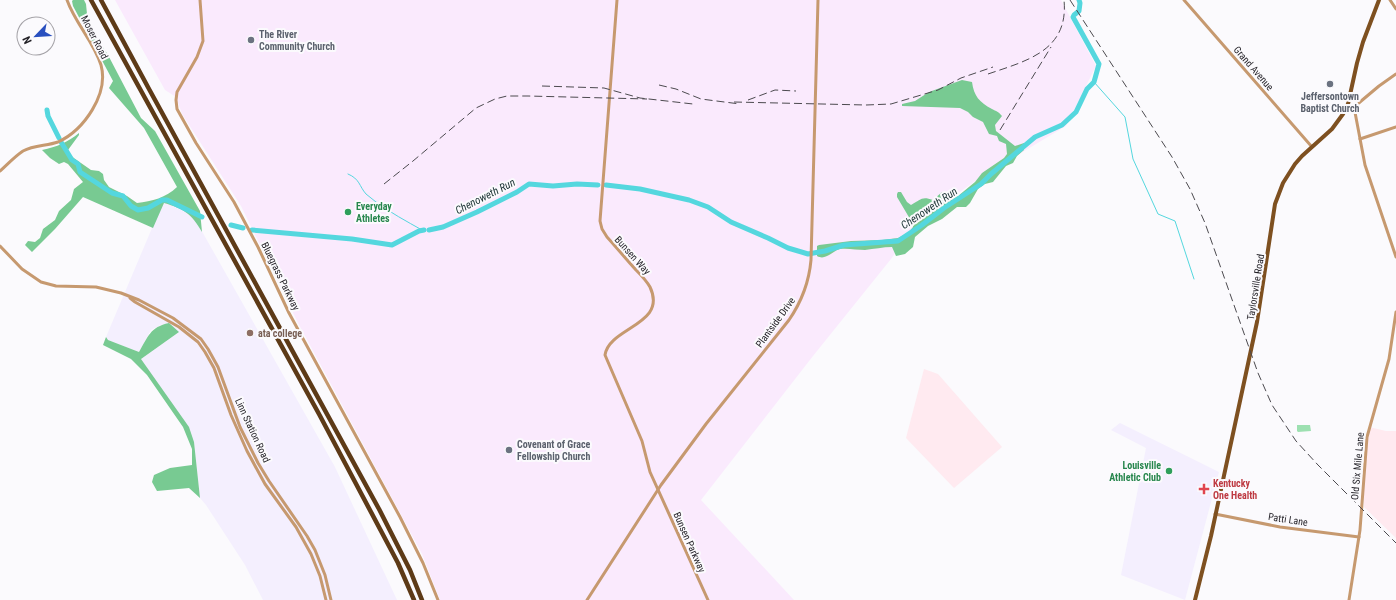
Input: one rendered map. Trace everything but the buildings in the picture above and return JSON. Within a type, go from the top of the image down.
[{"type":"highway","points":[[92,1],[319,414],[398,563],[414,600]]},
{"type":"highway","points":[[102,1],[379,509],[410,570],[422,600]]},
{"type":"main road","name":"Taylorsville Road","points":[[1194,600],[1258,322],[1275,204],[1280,190],[1289,173],[1302,156],[1336,124],[1348,104],[1363,42],[1379,0]]},
{"type":"street","name":"Moser Road","points":[[0,171],[23,151],[35,146],[58,142],[76,130],[97,102],[100,95],[102,81],[101,66],[68,0]]},
{"type":"street","name":"Bluegrass Parkway","points":[[200,0],[203,41],[197,57],[177,92],[176,100],[178,109],[196,143],[234,204],[258,247],[289,313],[405,526],[423,563],[438,600]]},
{"type":"street","name":"Bunsen Way","points":[[617,0],[600,221],[602,229],[607,237],[647,282],[653,299],[651,309],[646,317],[612,342],[606,349],[605,355],[642,441],[650,472],[658,490]]},
{"type":"street","name":"Plantside Drive","points":[[587,600],[658,490],[706,424],[796,310],[806,290],[810,276],[812,244],[818,0]]},
{"type":"street","name":"Grand Avenue","points":[[1184,0],[1312,147]]},
{"type":"street","points":[[1390,0],[1396,10]]},
{"type":"street","points":[[1354,107],[1396,74]]},
{"type":"street","points":[[1348,104],[1354,107]]},
{"type":"street","points":[[1354,107],[1365,165],[1396,257]]},
{"type":"street","points":[[1360,139],[1396,127]]},
{"type":"street","name":"Linn Station Road","points":[[0,246],[28,274],[44,283],[56,286],[101,288],[116,291],[170,321],[198,342],[214,368],[231,415],[247,451],[265,484],[296,527],[310,552],[320,576],[326,600]]},
{"type":"street","name":"Linn Station Road","points":[[129,297],[135,298],[151,306],[181,324],[201,339],[208,349],[218,366],[234,413],[251,450],[269,481],[304,530],[315,550],[325,575],[331,600]]},
{"type":"street","name":"Old Six Mile Lane","points":[[1348,600],[1359,537],[1367,437],[1389,359],[1396,312]]},
{"type":"street","name":"Bunsen Parkway","points":[[658,490],[708,600]]},
{"type":"street","name":"Patti Lane","points":[[1215,514],[1280,527],[1359,537]]},
{"type":"shaded area","points":[[115,0],[1061,0],[1096,66],[1066,126],[981,177],[916,223],[891,259],[701,500],[794,600],[440,600],[422,554],[298,323],[241,206],[182,114],[176,97],[165,90]]},
{"type":"shaded area","points":[[163,202],[181,208],[195,219],[335,467],[397,600],[263,600],[245,565],[200,498],[194,442],[141,359],[179,332],[163,324],[151,330],[139,352],[108,340],[106,337]]},
{"type":"shaded area","points":[[924,369],[938,374],[1002,447],[954,488],[906,438]]},
{"type":"shaded area","points":[[1120,423],[1219,472],[1185,600],[1121,575],[1146,448],[1111,430]]},
{"type":"shaded area","points":[[1369,427],[1386,431],[1396,431],[1396,538],[1364,507],[1364,478]]},
{"type":"green space","points":[[73,0],[84,0],[86,4],[88,24],[108,55],[141,118],[155,131],[200,211],[202,232],[190,216],[177,207],[164,203],[153,228],[83,197],[55,229],[32,252],[25,245],[28,241],[35,242],[40,238],[43,229],[55,220],[59,211],[71,200],[74,189],[83,182],[68,164],[64,162],[59,164],[42,150],[62,144],[79,133],[68,150],[71,156],[91,170],[99,171],[103,174],[104,180],[109,187],[137,203],[168,194],[177,187],[144,128],[109,88],[113,81],[73,6]]},
{"type":"green space","points":[[962,80],[972,82],[974,91],[978,98],[1002,116],[995,125],[996,131],[1015,146],[1024,143],[1024,150],[1017,156],[1013,163],[1006,166],[993,182],[985,184],[978,189],[966,207],[957,207],[942,219],[928,226],[915,237],[913,247],[905,254],[896,256],[892,247],[865,250],[840,249],[826,257],[817,256],[817,246],[819,245],[898,238],[908,233],[913,227],[913,224],[897,197],[898,192],[901,192],[907,202],[911,205],[923,199],[933,200],[942,192],[949,200],[958,196],[975,182],[982,173],[1004,158],[1007,154],[1006,144],[999,141],[997,136],[989,134],[983,122],[973,117],[968,112],[960,108],[902,106],[902,104],[915,101],[929,92]]},
{"type":"green space","points":[[169,323],[179,332],[141,359],[189,427],[194,442],[200,498],[189,488],[157,491],[152,482],[154,475],[170,468],[192,465],[192,449],[183,427],[147,375],[131,359],[103,345],[106,337],[108,340],[139,352],[150,333],[158,327]]},
{"type":"green space","points":[[1297,425],[1310,425],[1311,431],[1298,432]]},
{"type":"waterway","name":"Chenoweth Run","points":[[606,185],[640,189],[689,200],[708,207],[731,222],[788,248],[808,254],[825,251],[844,245],[898,241],[981,184],[1035,137],[1062,125],[1076,112],[1087,89],[1094,82],[1099,64],[1073,17],[1079,11],[1079,0]]},
{"type":"waterway","points":[[1094,82],[1125,117],[1133,159],[1158,214],[1175,221],[1194,279]]},
{"type":"waterway","name":"Chenoweth Run","points":[[47,110],[48,116],[59,138]]},
{"type":"waterway","name":"Chenoweth Run","points":[[61,142],[72,160],[78,164],[80,172],[112,193],[123,196],[131,206],[138,210],[148,208],[162,200],[167,200],[202,217]]},
{"type":"waterway","points":[[348,174],[355,178],[366,194],[376,202],[422,230]]},
{"type":"waterway","name":"Chenoweth Run","points":[[429,230],[443,227],[477,212],[517,192],[529,184],[553,186],[577,184],[598,185]]},
{"type":"waterway","name":"Chenoweth Run","points":[[231,225],[243,228]]},
{"type":"waterway","name":"Chenoweth Run","points":[[252,230],[352,239],[392,245],[419,231],[424,230]]},
{"type":"railway","points":[[988,74],[1030,58],[1042,51],[1052,42],[1060,31],[1064,17],[1064,0]]},
{"type":"railway","points":[[1070,0],[1172,157],[1190,189],[1205,223],[1258,373],[1272,405],[1296,441],[1396,543]]},
{"type":"railway","points":[[1000,130],[1051,47]]},
{"type":"railway","points":[[734,102],[866,105],[891,104],[938,90],[961,78],[993,67]]},
{"type":"railway","points":[[659,85],[676,89],[701,99],[740,104]]},
{"type":"railway","points":[[542,86],[604,88],[640,98],[693,104]]},
{"type":"railway","points":[[748,100],[775,90],[796,91]]},
{"type":"railway","points":[[384,184],[476,108],[495,99],[507,96],[647,99]]},
{"type":"place","name":"The River Community Church","points":[[251,40]]},
{"type":"place","name":"Jeffersontown Baptist Church","points":[[1330,84]]},
{"type":"place","name":"Everyday Athletes","points":[[348,212]]},
{"type":"place","name":"ata college","points":[[250,333]]},
{"type":"place","name":"Covenant of Grace Fellowship Church","points":[[509,450]]},
{"type":"place","name":"Louisville Athletic Club","points":[[1169,471]]},
{"type":"place","name":"Kentucky One Health","points":[[1204,489]]}]
